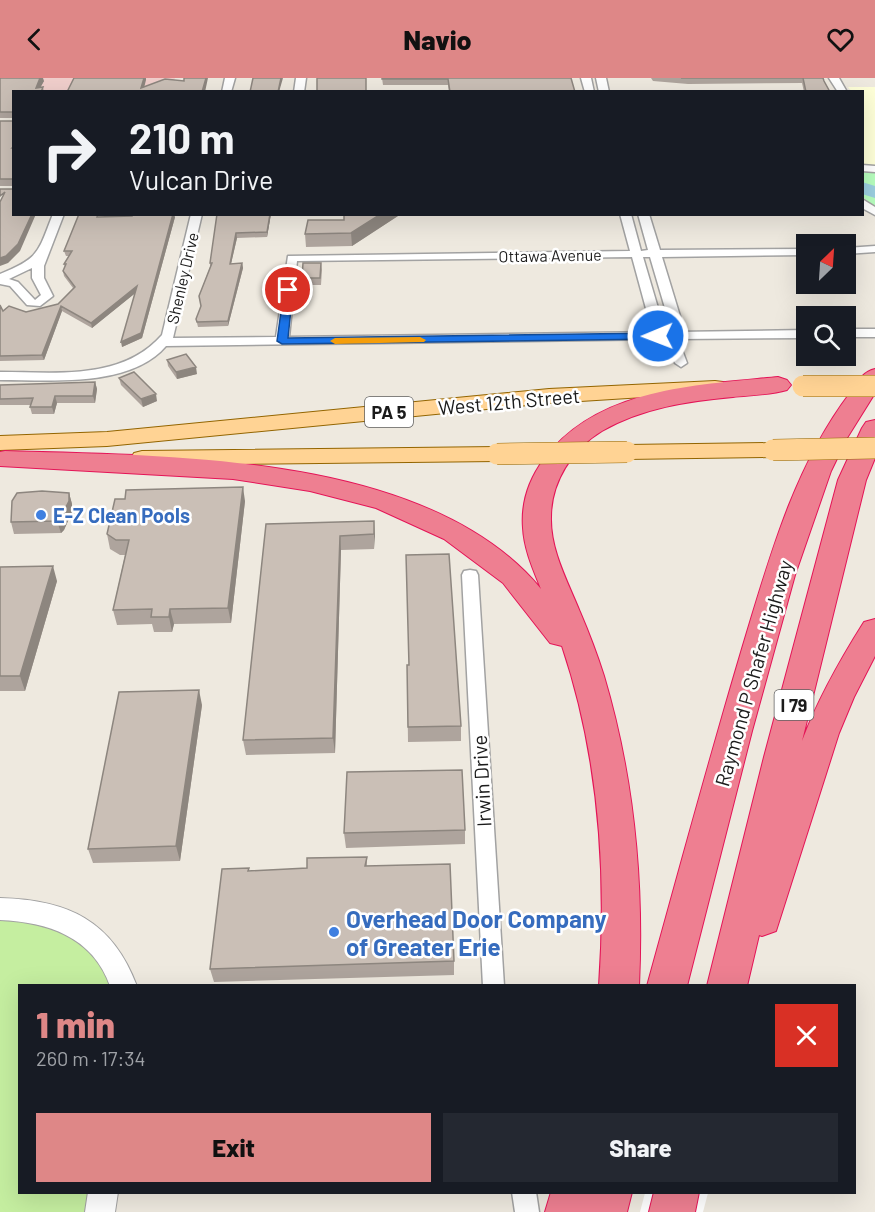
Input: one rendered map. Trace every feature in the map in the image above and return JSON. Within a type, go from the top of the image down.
[{"type":"highway","name":"Raymond P Shafer Highway","points":[[668,984],[743,702],[786,555],[818,466],[857,399],[875,376]]},
{"type":"highway","points":[[619,984],[622,929],[618,830],[609,759],[582,659],[540,546],[537,532],[538,506],[546,477],[560,453],[570,444],[593,426],[625,411],[693,394],[790,385]]},
{"type":"highway","name":"I 79","points":[[727,984],[781,757],[852,480],[875,428]]},
{"type":"highway","points":[[2,454],[245,473],[330,488],[427,517],[475,544],[505,567],[533,595],[567,645],[601,726]]},
{"type":"highway","points":[[741,984],[824,731],[854,665],[875,630]]},
{"type":"highway","points":[[568,1212],[573,1194]]},
{"type":"highway","points":[[604,1212],[609,1194]]},
{"type":"highway","points":[[672,1212],[676,1194]]},
{"type":"main road","name":"West 12th Street","points":[[2,454],[155,435],[594,393],[790,385],[875,386]]},
{"type":"main road","name":"PA 5","points":[[2,454],[496,454],[875,448]]},
{"type":"street","points":[[0,279],[16,286],[27,301],[41,301],[47,296],[37,274],[58,216]]},
{"type":"street","name":"Shenley Drive","points":[[165,342],[174,316],[197,216]]},
{"type":"street","points":[[626,216],[657,327],[670,334],[681,363]]},
{"type":"street","points":[[644,216],[677,326],[670,334]]},
{"type":"street","points":[[856,250],[875,249]]},
{"type":"street","name":"Ottawa Avenue","points":[[282,341],[292,258],[796,252]]},
{"type":"street","points":[[0,279],[25,268],[43,253]]},
{"type":"street","points":[[856,333],[875,333]]},
{"type":"street","points":[[0,376],[83,375],[113,370],[146,357],[165,342],[796,334]]},
{"type":"street","name":"Irwin Drive","points":[[470,575],[494,984]]},
{"type":"street","points":[[0,909],[31,911],[78,926],[89,933],[111,959],[123,984]]},
{"type":"street","points":[[100,1212],[103,1194]]},
{"type":"street","points":[[524,1194],[527,1212]]},
{"type":"shaded area","points":[[0,78],[175,78],[172,85],[160,90],[12,90]]},
{"type":"shaded area","points":[[848,87],[875,87],[875,167],[864,166],[864,90],[850,90]]},
{"type":"green space","points":[[864,170],[875,171],[875,207],[864,198]]},
{"type":"green space","points":[[0,917],[44,924],[69,934],[80,941],[90,952],[110,984],[18,984],[18,1194],[91,1194],[87,1212],[0,1212]]},
{"type":"pier","points":[[645,1194],[708,1194],[703,1212],[640,1212]]},
{"type":"building","points":[[0,78],[40,78],[36,88],[43,87],[42,90],[12,90],[12,112],[0,112]]},
{"type":"building","points":[[74,78],[144,78],[141,88],[165,79],[184,81],[184,78],[206,78],[203,90],[68,90]]},
{"type":"building","points":[[253,78],[281,78],[278,90],[250,90]]},
{"type":"building","points":[[317,78],[366,78],[366,90],[317,90]]},
{"type":"building","points":[[571,78],[574,90],[450,90],[448,79],[382,79]]},
{"type":"building","points":[[803,78],[823,78],[829,90],[806,90]]},
{"type":"building","points":[[0,121],[12,121],[12,179],[0,179]]},
{"type":"building","points":[[0,189],[12,189],[12,216],[31,216],[18,244],[6,256],[0,258],[0,202],[5,192],[0,196]]},
{"type":"building","points":[[78,216],[172,216],[141,333],[121,342],[137,286],[91,323],[61,306],[42,355],[0,356],[0,305],[3,311],[9,306],[26,312],[58,304],[75,287],[63,271],[66,264],[64,264],[72,251],[64,251]]},
{"type":"building","points":[[217,216],[270,216],[267,232],[236,233],[230,264],[242,263],[228,321],[197,322],[196,319],[201,306],[199,296],[212,263],[210,263]]},
{"type":"building","points":[[344,216],[378,216],[351,233],[305,234],[308,220],[344,220]]},
{"type":"building","points":[[303,263],[321,263],[320,278],[302,278]]},
{"type":"building","points":[[186,354],[196,367],[176,372],[167,360]]},
{"type":"building","points":[[134,372],[156,394],[141,399],[119,378]]},
{"type":"building","points":[[95,382],[93,396],[55,396],[52,407],[30,407],[33,398],[0,399],[0,385]]},
{"type":"building","points":[[243,487],[228,608],[170,609],[169,617],[151,617],[152,609],[113,610],[129,540],[116,540],[107,534],[115,499],[125,499],[126,490]]},
{"type":"building","points":[[42,491],[69,493],[69,501],[60,519],[57,521],[11,522],[12,501],[17,493]]},
{"type":"building","points":[[374,521],[374,534],[340,536],[333,738],[243,740],[266,524]]},
{"type":"building","points":[[449,554],[461,726],[408,727],[406,555]]},
{"type":"building","points":[[53,566],[20,676],[0,676],[0,567]]},
{"type":"building","points":[[199,690],[176,846],[88,849],[119,692]]},
{"type":"building","points":[[462,770],[465,830],[344,833],[347,772]]},
{"type":"building","points":[[367,857],[365,866],[450,864],[454,961],[210,969],[222,869],[249,868],[248,871],[307,868],[307,858]]},
{"type":"waterway","points":[[864,188],[875,193]]},
{"type":"slow traffic","points":[[335,341],[420,340]]},
{"type":"place","name":"E-Z Clean Pools","points":[[41,515]]},
{"type":"place","name":"Overhead Door Company of Greater Erie","points":[[334,932]]},
{"type":"route","points":[[288,290],[282,341],[658,336]]}]
